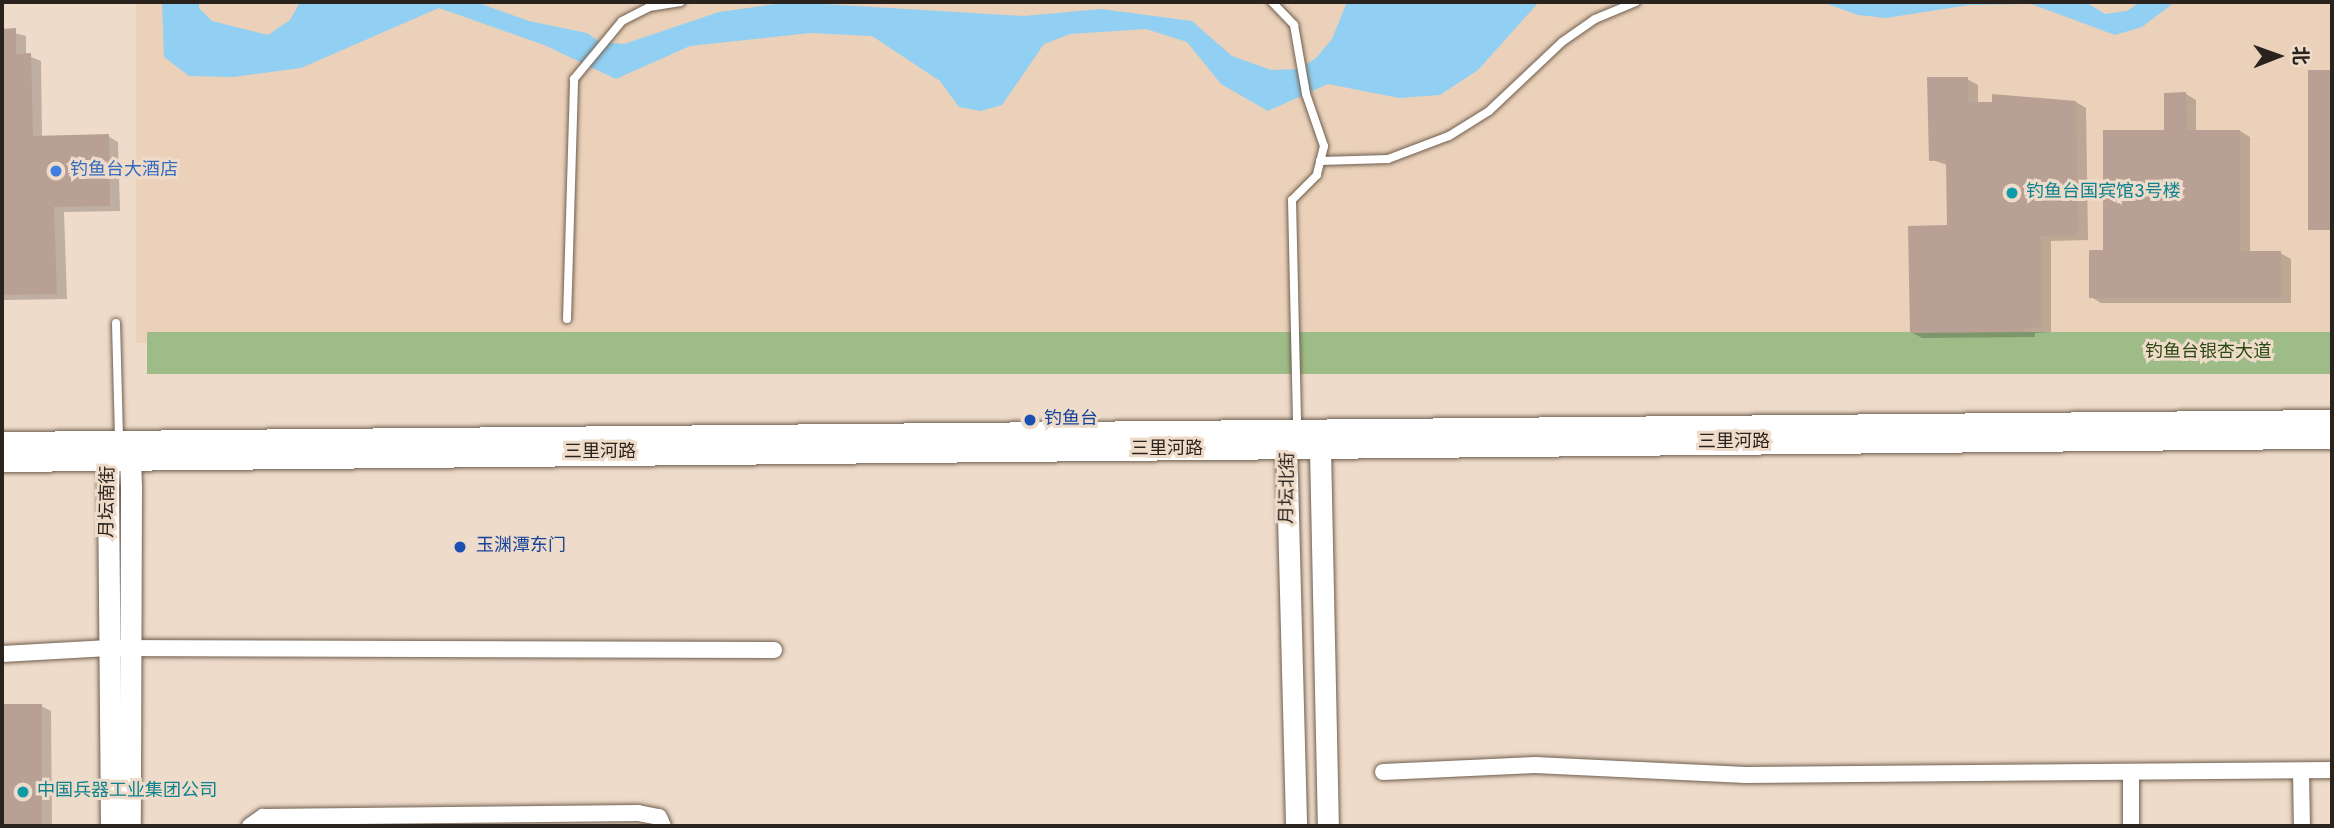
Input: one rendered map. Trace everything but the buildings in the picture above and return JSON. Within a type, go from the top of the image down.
[{"type":"main road","name":"三里河路","points":[[2,461],[119,453],[1292,441],[2332,420]]},
{"type":"main road","name":"三里河路","points":[[1292,441],[1320,449],[2332,438]]},
{"type":"main road","name":"月坛北街","points":[[1292,441],[1296,826]]},
{"type":"main road","name":"三里河路","points":[[2,442],[119,453]]},
{"type":"main road","name":"月坛北街","points":[[1320,449],[1328,826]]},
{"type":"main road","name":"月坛南街","points":[[111,826],[119,648],[119,453]]},
{"type":"main road","name":"月坛南街","points":[[119,648],[130,826]]},
{"type":"street","points":[[2,653],[119,648],[774,650]]},
{"type":"street","points":[[1383,772],[1535,765],[1746,775],[2332,770]]},
{"type":"street","points":[[2301,771],[2302,826]]},
{"type":"street","points":[[2131,772],[2131,826]]},
{"type":"street","points":[[250,826],[263,817],[638,813],[659,817],[663,826]]},
{"type":"lane","points":[[566,319],[574,79],[622,21],[649,7],[681,2]]},
{"type":"lane","points":[[1272,2],[1293,25],[1296,53],[1306,94],[1324,146],[1317,175],[1292,200],[1292,441]]},
{"type":"lane","points":[[1320,161],[1388,159],[1450,136],[1489,111],[1562,42],[1595,19],[1636,2]]},
{"type":"lane","points":[[116,323],[119,453]]},
{"type":"shaded area","points":[[136,2],[2332,2],[2332,343],[136,343]]},
{"type":"green space","name":"钓鱼台银杏大道","points":[[147,332],[2332,332],[2332,374],[147,374]]},
{"type":"water","points":[[162,2],[199,2],[199,8],[212,21],[268,35],[290,20],[300,2],[476,2],[529,21],[587,33],[600,42],[624,44],[719,12],[790,2],[1024,16],[1101,9],[1192,21],[1232,56],[1271,70],[1299,69],[1316,58],[1332,39],[1347,2],[1539,2],[1478,70],[1440,95],[1399,98],[1328,84],[1268,111],[1221,84],[1187,42],[1146,29],[1070,34],[1044,44],[1002,105],[981,111],[959,107],[940,81],[872,36],[810,33],[690,46],[616,79],[544,45],[439,8],[301,68],[233,77],[189,76],[164,57]]},
{"type":"water","points":[[1822,2],[2086,2],[2105,14],[2127,11],[2137,4],[2175,2],[2142,27],[2115,35],[2031,4],[1969,5],[1886,18],[1858,15]]},
{"type":"place","name":"钓鱼台大酒店","points":[[56,171]]},
{"type":"place","name":"钓鱼台国宾馆3号楼","points":[[2012,193]]},
{"type":"place","name":"钓鱼台","points":[[1030,420]]},
{"type":"place","name":"玉渊潭东门","points":[[460,547]]},
{"type":"place","name":"中国兵器工业集团公司","points":[[23,792]]}]
